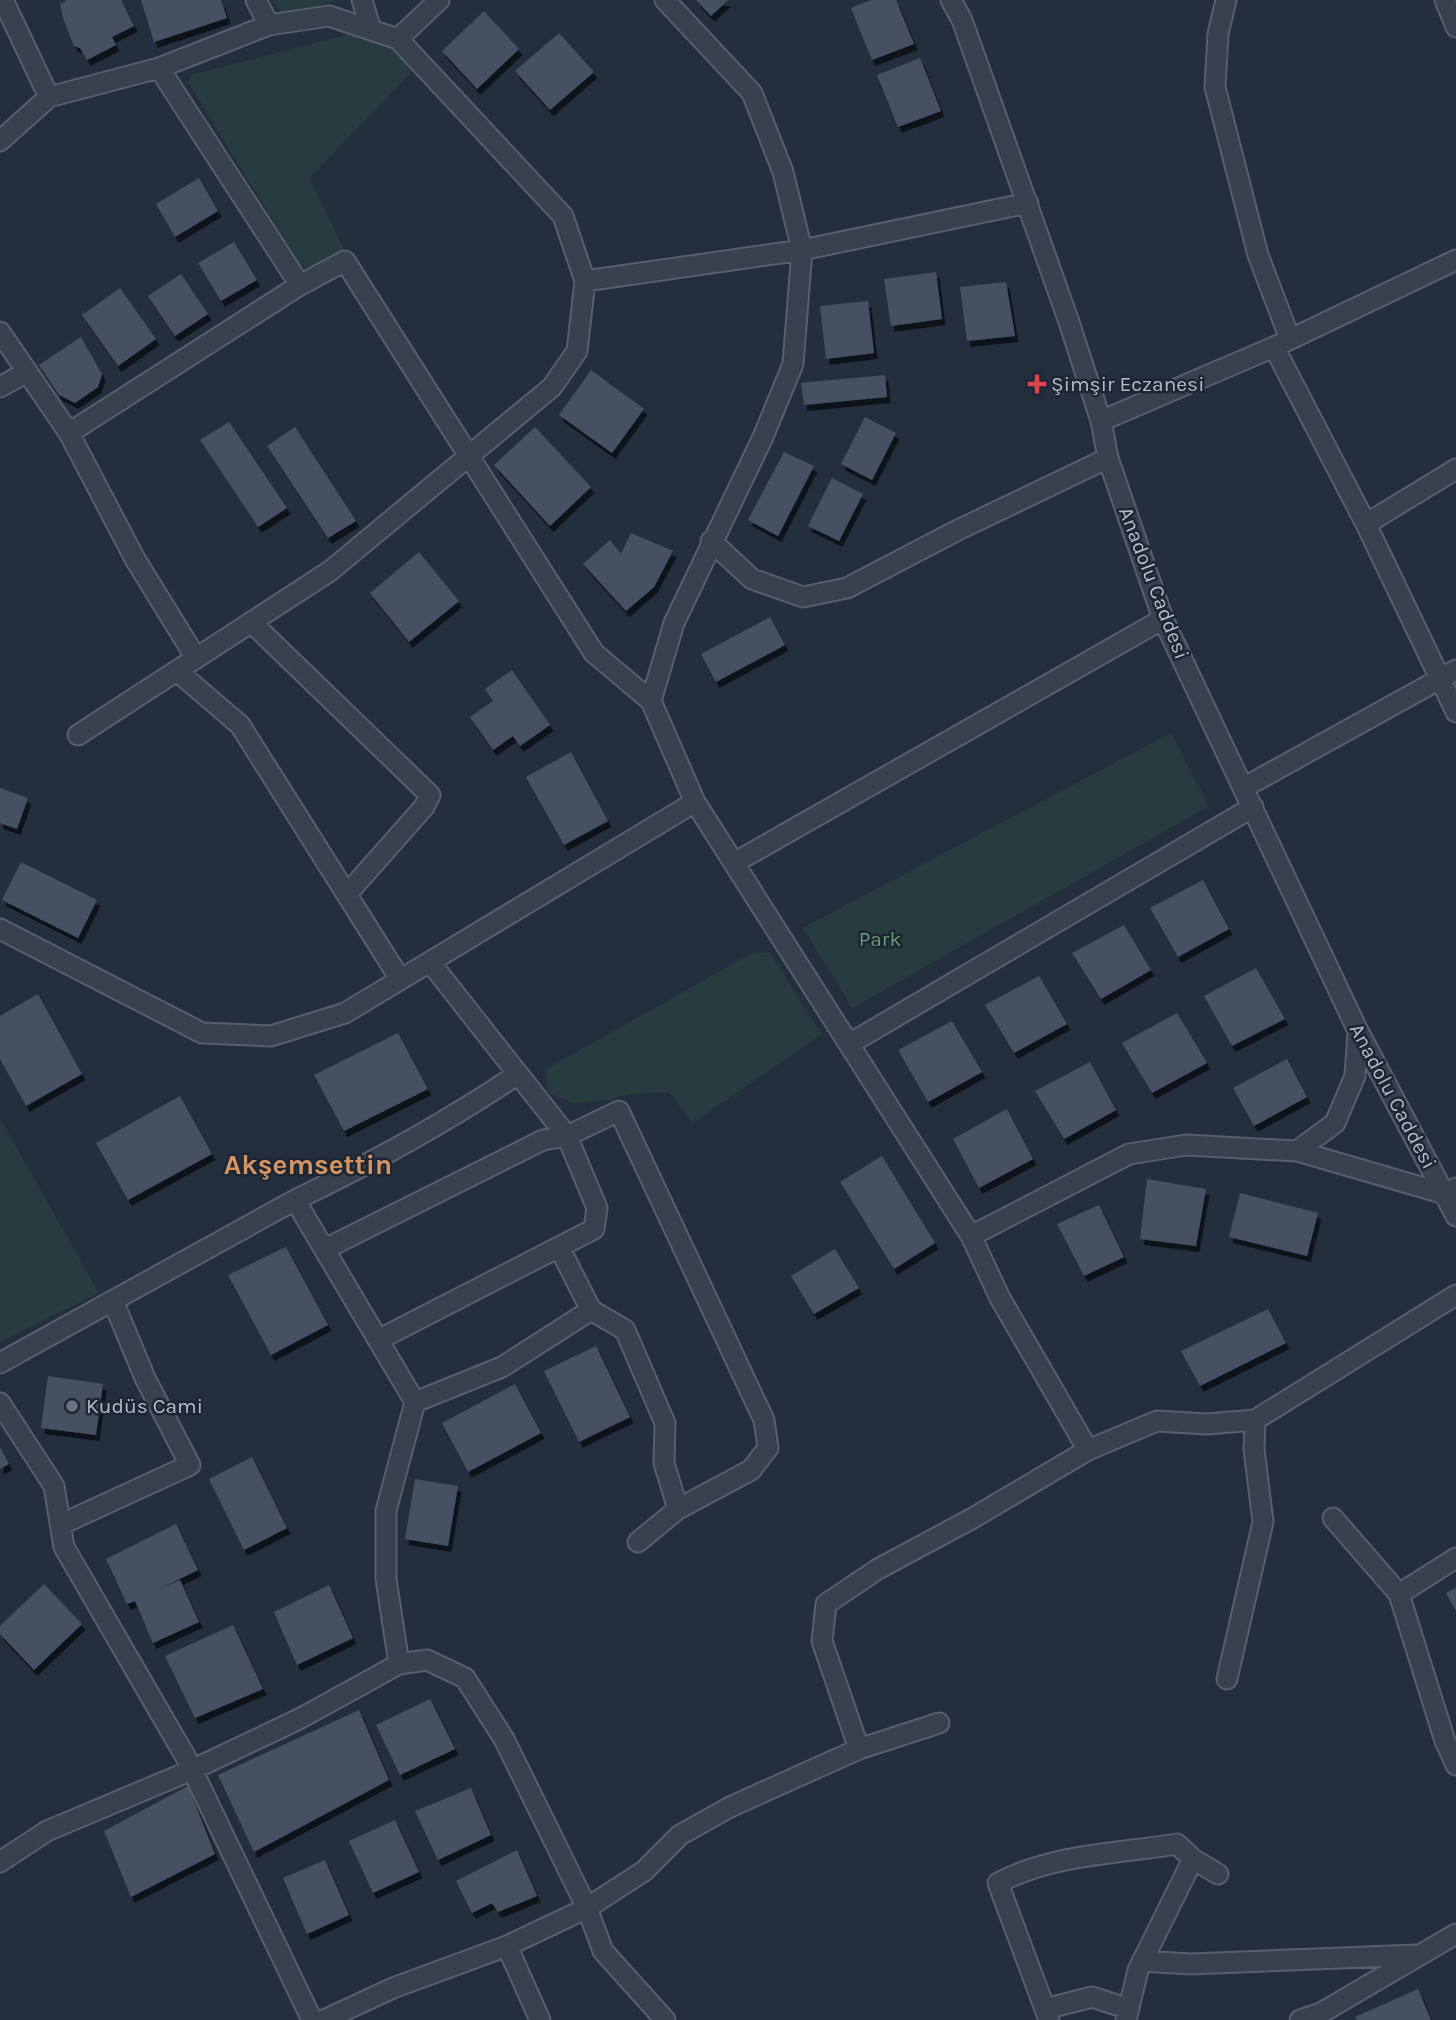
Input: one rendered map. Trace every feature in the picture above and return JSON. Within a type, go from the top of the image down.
[{"type":"street","points":[[3,0],[49,97]]},
{"type":"street","points":[[256,0],[269,24]]},
{"type":"street","points":[[362,0],[370,30]]},
{"type":"street","points":[[398,39],[439,0]]},
{"type":"street","points":[[651,701],[674,623],[711,541],[764,437],[793,364],[802,250],[783,172],[752,93],[665,0]]},
{"type":"street","name":"Anadolu Caddesi","points":[[951,0],[962,20],[1028,204],[1101,421],[1108,458],[1163,619],[1358,1031],[1450,1191],[1456,1216]]},
{"type":"street","points":[[1226,0],[1218,34],[1215,87],[1282,343],[1366,524],[1448,675],[1456,712]]},
{"type":"street","points":[[1445,0],[1456,27]]},
{"type":"street","points":[[0,141],[49,97],[159,68],[269,24],[329,16],[398,39],[563,216],[585,281],[577,351],[552,387],[330,571],[78,735]]},
{"type":"street","points":[[159,68],[300,285]]},
{"type":"street","points":[[585,281],[802,250],[1028,204]]},
{"type":"street","points":[[1101,421],[1282,343],[1456,260]]},
{"type":"street","points":[[69,433],[300,285],[345,261],[594,653],[651,701],[695,802],[971,1236],[1000,1298],[1088,1450]]},
{"type":"street","points":[[0,332],[69,433],[135,559],[196,658]]},
{"type":"street","points":[[0,387],[27,372]]},
{"type":"street","points":[[711,541],[752,579],[803,597],[847,588],[956,531],[1108,458]]},
{"type":"street","points":[[1366,524],[1456,468]]},
{"type":"street","points":[[734,863],[1163,619]]},
{"type":"street","points":[[251,622],[430,795],[424,807],[347,894]]},
{"type":"street","points":[[177,671],[240,725],[400,979]]},
{"type":"street","points":[[1243,788],[1448,675]]},
{"type":"street","points":[[0,929],[202,1033],[271,1036],[345,1013],[695,802]]},
{"type":"street","points":[[849,1044],[1253,807]]},
{"type":"street","points":[[378,1340],[560,1249],[594,1229],[597,1209],[567,1136],[430,962]]},
{"type":"street","points":[[1297,1151],[1335,1123],[1354,1076],[1358,1031]]},
{"type":"street","points":[[0,1363],[295,1200],[367,1165],[480,1099],[518,1073]]},
{"type":"street","points":[[325,1249],[543,1140],[567,1136],[620,1111],[764,1420],[768,1448],[751,1470],[678,1509],[638,1542]]},
{"type":"street","points":[[971,1236],[1129,1154],[1186,1145],[1297,1151],[1450,1191]]},
{"type":"street","points":[[295,1200],[415,1402],[386,1511],[386,1579],[399,1664]]},
{"type":"street","points":[[560,1249],[592,1310],[625,1330],[665,1423],[664,1463],[678,1509]]},
{"type":"street","points":[[859,1749],[822,1641],[826,1604],[878,1569],[973,1518],[1088,1450],[1157,1421],[1207,1424],[1255,1420],[1456,1295]]},
{"type":"street","points":[[62,1524],[190,1465],[145,1378],[113,1301]]},
{"type":"street","points":[[415,1402],[502,1367],[592,1310]]},
{"type":"street","points":[[0,1403],[54,1486],[64,1547],[192,1770],[312,2020]]},
{"type":"street","points":[[1227,1679],[1264,1522],[1254,1449],[1255,1420]]},
{"type":"street","points":[[1333,1518],[1399,1594],[1445,1741],[1456,1765]]},
{"type":"street","points":[[1399,1594],[1456,1558]]},
{"type":"street","points":[[0,1862],[47,1831],[192,1770],[301,1718],[399,1664],[428,1660],[465,1678],[504,1739],[587,1908],[603,1951],[665,2020]]},
{"type":"street","points":[[324,2020],[393,1989],[507,1946],[587,1908],[644,1871],[681,1835],[730,1807],[859,1749],[939,1723]]},
{"type":"street","points":[[1193,1859],[1142,1961],[1127,2015],[1092,1997],[1047,2014],[998,1883],[1023,1870],[1094,1852],[1129,1851],[1177,1844],[1193,1859],[1218,1874]]},
{"type":"street","points":[[1300,2020],[1322,2017],[1417,1955],[1456,1934]]},
{"type":"street","points":[[507,1946],[540,2020]]},
{"type":"street","points":[[1142,1961],[1191,1964],[1417,1955]]},
{"type":"green space","points":[[272,0],[338,0],[283,16]]},
{"type":"green space","points":[[349,34],[393,46],[413,71],[309,178],[345,251],[307,268],[299,263],[188,82],[191,75]]},
{"type":"green space","name":"Park","points":[[1171,733],[1209,806],[852,1008],[803,928]]},
{"type":"green space","points":[[754,952],[770,953],[822,1034],[693,1123],[669,1092],[628,1094],[609,1100],[573,1103],[548,1093],[545,1070]]},
{"type":"green space","points":[[0,1119],[99,1293],[0,1342]]},
{"type":"building","points":[[67,0],[121,0],[134,26],[112,37],[116,45],[87,60],[80,48],[74,46],[63,18],[60,4]]},
{"type":"building","points":[[141,0],[221,0],[227,18],[154,42]]},
{"type":"building","points":[[696,0],[728,0],[711,16]]},
{"type":"building","points":[[871,0],[896,0],[914,44],[872,60],[851,8]]},
{"type":"building","points":[[484,11],[519,49],[477,89],[442,51]]},
{"type":"building","points":[[559,33],[594,72],[550,110],[515,71]]},
{"type":"building","points":[[920,58],[941,111],[898,127],[877,75]]},
{"type":"building","points":[[199,178],[218,211],[175,237],[156,204]]},
{"type":"building","points":[[234,242],[257,280],[221,301],[198,263]]},
{"type":"building","points":[[936,272],[942,319],[891,326],[884,279]]},
{"type":"building","points":[[181,274],[208,314],[175,336],[148,296]]},
{"type":"building","points":[[1006,282],[1015,336],[967,341],[960,287]]},
{"type":"building","points":[[120,288],[156,339],[118,366],[82,315]]},
{"type":"building","points":[[868,301],[874,353],[826,359],[820,306]]},
{"type":"building","points":[[81,337],[102,374],[98,387],[75,403],[59,395],[39,365]]},
{"type":"building","points":[[591,370],[644,409],[612,453],[559,415]]},
{"type":"building","points":[[885,375],[887,397],[804,405],[801,383]]},
{"type":"building","points":[[865,417],[896,433],[872,480],[841,464]]},
{"type":"building","points":[[229,422],[287,508],[258,527],[200,440]]},
{"type":"building","points":[[295,427],[356,521],[328,538],[267,446]]},
{"type":"building","points":[[535,427],[591,487],[550,526],[494,465]]},
{"type":"building","points":[[784,452],[814,466],[778,536],[748,520]]},
{"type":"building","points":[[832,478],[863,494],[839,541],[808,526]]},
{"type":"building","points":[[631,533],[673,551],[654,587],[626,611],[583,564],[610,540],[621,554]]},
{"type":"building","points":[[419,552],[459,601],[409,642],[370,593]]},
{"type":"building","points":[[770,617],[785,645],[716,682],[701,654]]},
{"type":"building","points":[[512,670],[550,725],[520,746],[513,736],[493,750],[470,717],[493,701],[485,689]]},
{"type":"building","points":[[571,752],[608,821],[564,845],[526,777]]},
{"type":"building","points":[[0,788],[28,798],[17,829],[0,823]]},
{"type":"building","points":[[21,862],[97,900],[78,938],[2,900]]},
{"type":"building","points":[[1203,880],[1229,929],[1178,957],[1150,908]]},
{"type":"building","points":[[1124,925],[1151,970],[1101,999],[1072,953]]},
{"type":"building","points":[[1256,968],[1285,1019],[1232,1046],[1204,996]]},
{"type":"building","points":[[1039,976],[1067,1024],[1014,1053],[985,1005]]},
{"type":"building","points":[[38,994],[82,1074],[26,1106],[0,1059],[0,1016]]},
{"type":"building","points":[[1177,1013],[1207,1063],[1152,1093],[1122,1043]]},
{"type":"building","points":[[952,1021],[982,1072],[928,1102],[898,1050]]},
{"type":"building","points":[[398,1033],[428,1089],[344,1131],[314,1075]]},
{"type":"building","points":[[1287,1059],[1307,1097],[1254,1126],[1233,1088]]},
{"type":"building","points":[[1090,1062],[1116,1110],[1064,1139],[1035,1091]]},
{"type":"building","points":[[180,1096],[212,1154],[128,1200],[96,1143]]},
{"type":"building","points":[[1007,1109],[1033,1159],[979,1188],[953,1139]]},
{"type":"building","points":[[882,1156],[935,1243],[894,1269],[840,1182]]},
{"type":"building","points":[[1147,1179],[1206,1189],[1196,1246],[1140,1239]]},
{"type":"building","points":[[1240,1193],[1318,1213],[1307,1256],[1229,1237]]},
{"type":"building","points":[[1099,1205],[1124,1257],[1084,1276],[1057,1224]]},
{"type":"building","points":[[286,1247],[328,1325],[271,1355],[228,1275]]},
{"type":"building","points":[[835,1249],[859,1288],[814,1314],[791,1276]]},
{"type":"building","points":[[1268,1309],[1286,1343],[1200,1386],[1181,1351]]},
{"type":"building","points":[[596,1346],[630,1417],[579,1442],[544,1371]]},
{"type":"building","name":"Kudüs Cami","points":[[48,1376],[103,1384],[96,1435],[41,1428]]},
{"type":"building","points":[[515,1384],[541,1433],[468,1472],[442,1423]]},
{"type":"building","points":[[0,1447],[9,1464],[0,1469]]},
{"type":"building","points":[[252,1457],[287,1528],[244,1550],[209,1479]]},
{"type":"building","points":[[415,1479],[458,1486],[448,1546],[405,1539]]},
{"type":"building","points":[[176,1524],[198,1570],[155,1591],[180,1580],[199,1622],[153,1643],[135,1601],[127,1604],[106,1559]]},
{"type":"building","points":[[44,1584],[82,1624],[34,1670],[0,1634],[0,1626]]},
{"type":"building","points":[[329,1585],[353,1638],[297,1665],[274,1612]]},
{"type":"building","points":[[1456,1588],[1456,1611],[1446,1593]]},
{"type":"building","points":[[233,1625],[263,1689],[195,1718],[165,1656]]},
{"type":"building","points":[[430,1699],[455,1749],[400,1775],[376,1725]]},
{"type":"building","points":[[359,1710],[389,1780],[254,1852],[218,1775]]},
{"type":"building","points":[[188,1786],[215,1854],[131,1897],[104,1831]]},
{"type":"building","points":[[471,1788],[491,1835],[438,1860],[415,1811]]},
{"type":"building","points":[[395,1820],[419,1872],[373,1893],[349,1841]]},
{"type":"building","points":[[517,1850],[537,1896],[498,1912],[492,1903],[472,1913],[456,1881]]},
{"type":"building","points":[[325,1860],[349,1915],[307,1934],[283,1878]]},
{"type":"building","points":[[1418,1989],[1431,2020],[1357,2020],[1355,2017]]},
{"type":"place","name":"Şimşir Eczanesi","points":[[1037,384]]},
{"type":"place","name":"Kudüs Cami","points":[[72,1406]]},
{"type":"district","name":"Akşemsettin","points":[[308,1164]]}]
